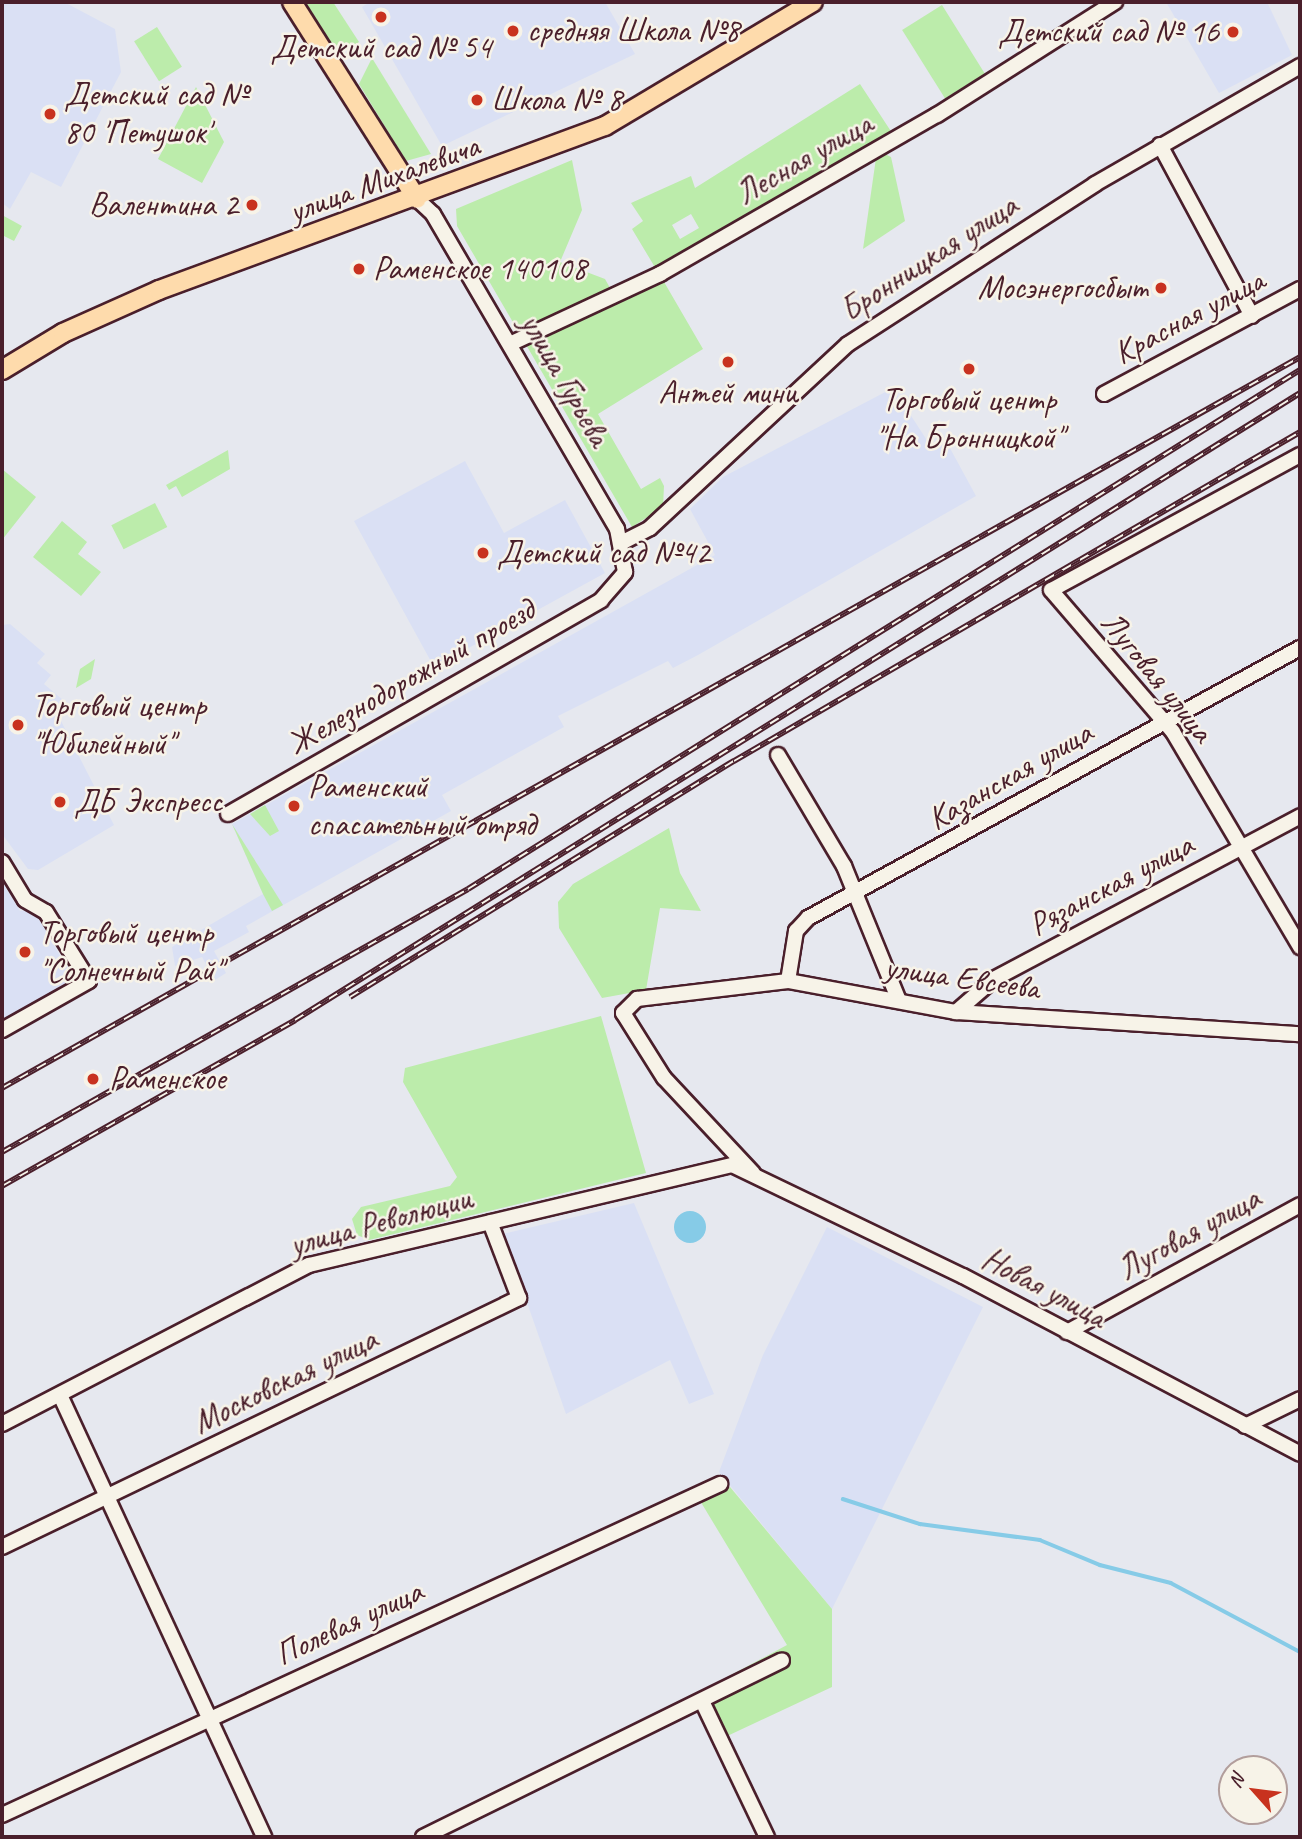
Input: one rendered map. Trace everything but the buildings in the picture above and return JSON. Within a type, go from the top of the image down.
[{"type":"main road","name":"улица Гурьева","points":[[292,2],[417,199]]},
{"type":"main road","name":"улица Михалевича","points":[[2,370],[63,333],[159,290],[417,199],[605,126],[813,2]]},
{"type":"street","name":"Лесная улица","points":[[510,344],[670,268],[927,121],[1115,2]]},
{"type":"street","name":"Бронницкая улица","points":[[623,542],[650,528],[848,344],[1160,145],[1300,66]]},
{"type":"street","points":[[1160,145],[1252,316]]},
{"type":"street","name":"улица Гурьева","points":[[417,199],[510,344],[623,542]]},
{"type":"street","name":"Красная улица","points":[[1104,394],[1300,289]]},
{"type":"street","name":"Луговая улица","points":[[1300,455],[1051,590],[1159,723],[1173,732],[1300,947]]},
{"type":"street","name":"Железнодорожный проезд","points":[[228,814],[601,600],[619,583],[626,565],[623,542]]},
{"type":"street","name":"Казанская улица","points":[[788,981],[797,928],[858,897],[1159,723],[1300,648]]},
{"type":"street","points":[[778,755],[858,897],[898,998]]},
{"type":"street","name":"Рязанская улица","points":[[956,1012],[987,983],[1300,816]]},
{"type":"street","points":[[2,862],[25,900],[48,915],[89,981],[2,1030]]},
{"type":"street","name":"улица Евсеева","points":[[758,1179],[664,1078],[623,1013],[637,999],[788,981],[898,998],[956,1012],[1300,1034]]},
{"type":"street","name":"улица Революции","points":[[2,1424],[292,1272],[725,1165],[758,1179]]},
{"type":"street","name":"Новая улица","points":[[758,1179],[1067,1332],[1300,1454]]},
{"type":"street","name":"Луговая улица","points":[[1067,1332],[1300,1205]]},
{"type":"street","name":"Московская улица","points":[[2,1547],[519,1298],[489,1222]]},
{"type":"street","points":[[60,1395],[264,1837]]},
{"type":"street","points":[[1245,1426],[1300,1399]]},
{"type":"street","name":"Полевая улица","points":[[2,1815],[720,1484]]},
{"type":"street","points":[[424,1837],[782,1660]]},
{"type":"street","points":[[702,1701],[767,1837]]},
{"type":"shaded area","name":"Детский сад № 80 'Петушок'","points":[[2,2],[64,2],[115,29],[121,72],[61,187],[31,172],[10,209],[2,203]]},
{"type":"shaded area","name":"Школа № 8","points":[[370,2],[605,2],[635,54],[442,146],[362,7]]},
{"type":"shaded area","name":"Детский сад № 16","points":[[1166,2],[1267,2],[1292,55],[1219,93]]},
{"type":"shaded area","points":[[893,388],[932,448],[945,439],[976,496],[698,655],[673,668],[668,661],[558,716],[564,727],[442,795],[451,811],[246,926],[249,932],[214,951],[226,973],[215,980],[202,957],[175,966],[172,947],[263,894],[232,824],[715,555],[690,509],[723,477]]},
{"type":"shaded area","name":"Детский сад №42","points":[[465,461],[504,533],[565,500],[605,573],[434,667],[354,521]]},
{"type":"shaded area","points":[[10,624],[45,654],[37,663],[51,675],[44,684],[63,700],[60,719],[114,825],[38,870],[28,869],[2,834],[2,625]]},
{"type":"shaded area","name":"Торговый центр \"Солнечный Рай\"","points":[[2,882],[20,911],[33,909],[74,980],[2,1022]]},
{"type":"shaded area","points":[[634,1203],[714,1394],[689,1404],[670,1360],[566,1414],[503,1234]]},
{"type":"shaded area","points":[[827,1227],[983,1307],[832,1609],[719,1472],[763,1355]]},
{"type":"green space","points":[[303,2],[333,2],[359,42],[337,56]]},
{"type":"green space","points":[[942,5],[985,74],[945,99],[902,30]]},
{"type":"green space","points":[[157,27],[182,67],[159,81],[134,41]]},
{"type":"green space","points":[[372,58],[431,154],[406,161],[359,84]]},
{"type":"green space","points":[[860,84],[896,139],[877,150],[891,157],[905,221],[863,249],[877,151],[660,275],[703,349],[598,414],[641,489],[660,478],[664,486],[663,507],[632,527],[457,226],[456,209],[572,160],[582,210],[560,262],[605,279],[614,295],[659,274],[632,229],[643,221],[631,203],[691,176],[695,188]],"holes":[[[691,214],[699,228],[680,239],[672,225]]]},
{"type":"green space","points":[[196,87],[224,142],[202,183],[158,159]]},
{"type":"green space","points":[[2,215],[22,226],[14,241],[2,235]]},
{"type":"green space","points":[[228,450],[230,469],[182,497],[176,486],[169,490],[166,485]]},
{"type":"green space","points":[[2,469],[36,497],[2,540]]},
{"type":"green space","points":[[155,503],[167,527],[124,549],[111,525]]},
{"type":"green space","points":[[62,521],[87,542],[78,554],[101,572],[81,596],[33,557]]},
{"type":"green space","points":[[95,659],[91,679],[76,688],[80,669]]},
{"type":"green space","points":[[265,805],[279,831],[270,836],[250,814]]},
{"type":"green space","points":[[232,824],[283,905],[272,911],[263,894]]},
{"type":"green space","points":[[669,828],[680,873],[701,911],[660,908],[646,990],[602,998],[559,928],[558,902],[573,884]]},
{"type":"green space","points":[[601,1016],[646,1173],[369,1240],[357,1235],[352,1219],[361,1207],[450,1186],[457,1177],[403,1082],[405,1068]]},
{"type":"green space","points":[[730,1487],[832,1609],[832,1687],[723,1738],[705,1689],[787,1645],[699,1499]]},
{"type":"water","points":[[690,1211],[701,1216],[706,1227],[701,1238],[690,1243],[679,1238],[674,1227],[679,1216]]},
{"type":"waterway","points":[[843,1499],[920,1524],[1040,1540],[1100,1565],[1171,1583],[1300,1652]]},
{"type":"railway","points":[[221,964],[1300,357]]},
{"type":"railway","points":[[2,1152],[468,889],[1300,370]]},
{"type":"railway","points":[[2,1186],[295,1020],[1300,393]]},
{"type":"railway","points":[[350,997],[734,761],[1300,432]]},
{"type":"railway","points":[[2,1088],[210,971]]},
{"type":"place","name":"Детский сад № 54","points":[[381,17]]},
{"type":"place","name":"средняя Школа №8","points":[[513,31]]},
{"type":"place","name":"Детский сад № 16","points":[[1233,32]]},
{"type":"place","name":"Школа № 8","points":[[477,100]]},
{"type":"place","name":"Детский сад № 80 'Петушок'","points":[[50,114]]},
{"type":"place","name":"Валентина 2","points":[[252,205]]},
{"type":"place","name":"Раменское 140108","points":[[359,269]]},
{"type":"place","name":"Мосэнергосбыт","points":[[1161,288]]},
{"type":"place","name":"Антей мини","points":[[728,362]]},
{"type":"place","name":"Торговый центр \"На Бронницкой\"","points":[[969,369]]},
{"type":"place","name":"Детский сад №42","points":[[483,553]]},
{"type":"place","name":"Торговый центр \"Юбилейный\"","points":[[18,725]]},
{"type":"place","name":"ДБ Экспресс","points":[[60,802]]},
{"type":"place","name":"Раменский спасательный отряд","points":[[294,806]]},
{"type":"place","name":"Торговый центр \"Солнечный Рай\"","points":[[25,952]]},
{"type":"place","name":"Раменское","points":[[93,1079]]}]
